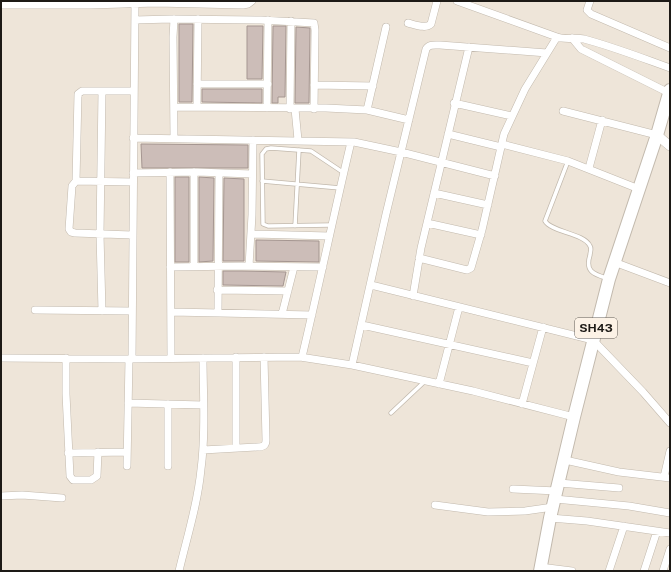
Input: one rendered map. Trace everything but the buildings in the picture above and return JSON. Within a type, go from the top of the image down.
[{"type":"main road","name":"SH43","points":[[540,569],[574,416],[609,279],[657,135],[669,92]]},
{"type":"street","points":[[1,5],[33,3],[90,5],[156,2],[243,5],[252,1]]},
{"type":"street","points":[[408,23],[426,27],[430,26],[437,1]]},
{"type":"street","points":[[457,1],[557,37],[582,39],[617,49],[670,68]]},
{"type":"street","points":[[590,1],[587,10],[590,14],[670,48]]},
{"type":"street","points":[[127,466],[132,311],[135,3]]},
{"type":"street","points":[[174,19],[174,138]]},
{"type":"street","points":[[135,20],[198,19],[312,22],[315,25],[314,108]]},
{"type":"street","points":[[197,107],[198,19]]},
{"type":"street","points":[[267,108],[268,20]]},
{"type":"street","points":[[291,21],[293,109],[298,140]]},
{"type":"street","points":[[367,110],[386,27]]},
{"type":"street","points":[[419,258],[467,270],[472,266],[481,235],[504,134],[525,90],[557,37]]},
{"type":"street","points":[[572,38],[581,49],[669,92]]},
{"type":"street","points":[[352,365],[386,214],[426,49],[428,46],[440,45],[547,53]]},
{"type":"street","points":[[413,296],[419,258],[454,103],[469,47]]},
{"type":"street","points":[[197,84],[268,84]]},
{"type":"street","points":[[314,85],[373,86]]},
{"type":"street","points":[[132,235],[75,233],[69,229],[72,186],[76,181],[77,97],[82,91],[134,91]]},
{"type":"street","points":[[102,91],[100,234],[102,311]]},
{"type":"street","points":[[454,103],[512,116]]},
{"type":"street","points":[[174,107],[367,110],[409,120]]},
{"type":"street","points":[[563,111],[657,135],[670,146]]},
{"type":"street","points":[[589,168],[602,120]]},
{"type":"street","points":[[448,134],[568,160],[639,189]]},
{"type":"street","points":[[133,138],[351,142],[402,152],[495,176]]},
{"type":"street","points":[[249,266],[253,140]]},
{"type":"street","points":[[302,357],[351,142]]},
{"type":"street","points":[[170,172],[171,358]]},
{"type":"street","points":[[133,173],[194,172],[252,174]]},
{"type":"street","points":[[194,172],[194,266]]},
{"type":"street","points":[[218,314],[219,173]]},
{"type":"street","points":[[76,181],[133,182]]},
{"type":"street","points":[[434,193],[488,205]]},
{"type":"street","points":[[427,223],[481,235]]},
{"type":"street","points":[[251,234],[329,236]]},
{"type":"street","points":[[614,262],[670,283]]},
{"type":"street","points":[[170,267],[323,267]]},
{"type":"street","points":[[282,314],[294,267]]},
{"type":"street","points":[[371,285],[593,340],[644,392],[670,423]]},
{"type":"street","points":[[217,290],[288,291]]},
{"type":"street","points":[[439,384],[459,307]]},
{"type":"street","points":[[35,310],[132,311]]},
{"type":"street","points":[[171,312],[312,315]]},
{"type":"street","points":[[362,325],[533,363]]},
{"type":"street","points":[[522,404],[543,327]]},
{"type":"street","points":[[236,357],[236,448]]},
{"type":"street","points":[[203,450],[263,447],[266,443],[264,357]]},
{"type":"street","points":[[1,358],[130,359],[302,357],[352,365],[574,416]]},
{"type":"street","points":[[66,358],[68,453],[71,478],[74,480],[91,480],[97,476],[98,452]]},
{"type":"street","points":[[179,571],[199,487],[203,450],[203,358]]},
{"type":"street","points":[[128,403],[203,405]]},
{"type":"street","points":[[168,404],[168,466]]},
{"type":"street","points":[[564,460],[619,472],[667,477],[670,451]]},
{"type":"street","points":[[68,453],[127,452]]},
{"type":"street","points":[[435,505],[494,512],[525,511],[555,500],[619,488]]},
{"type":"street","points":[[513,489],[555,500],[624,526],[670,533]]},
{"type":"street","points":[[1,496],[62,498]]},
{"type":"street","points":[[555,500],[629,506],[670,512]]},
{"type":"street","points":[[609,571],[624,526]]},
{"type":"street","points":[[644,571],[658,531]]},
{"type":"street","points":[[663,571],[670,549]]},
{"type":"street","points":[[540,569],[572,571]]},
{"type":"lane","points":[[331,225],[268,226],[263,224],[262,154],[264,151],[271,148],[299,150],[314,153],[344,173]]},
{"type":"lane","points":[[295,226],[299,150]]},
{"type":"lane","points":[[568,160],[545,221],[549,226],[566,231],[590,244],[591,249],[588,259],[591,271],[609,279]]},
{"type":"lane","points":[[262,182],[340,188]]},
{"type":"lane","points":[[391,413],[425,381]]}]
